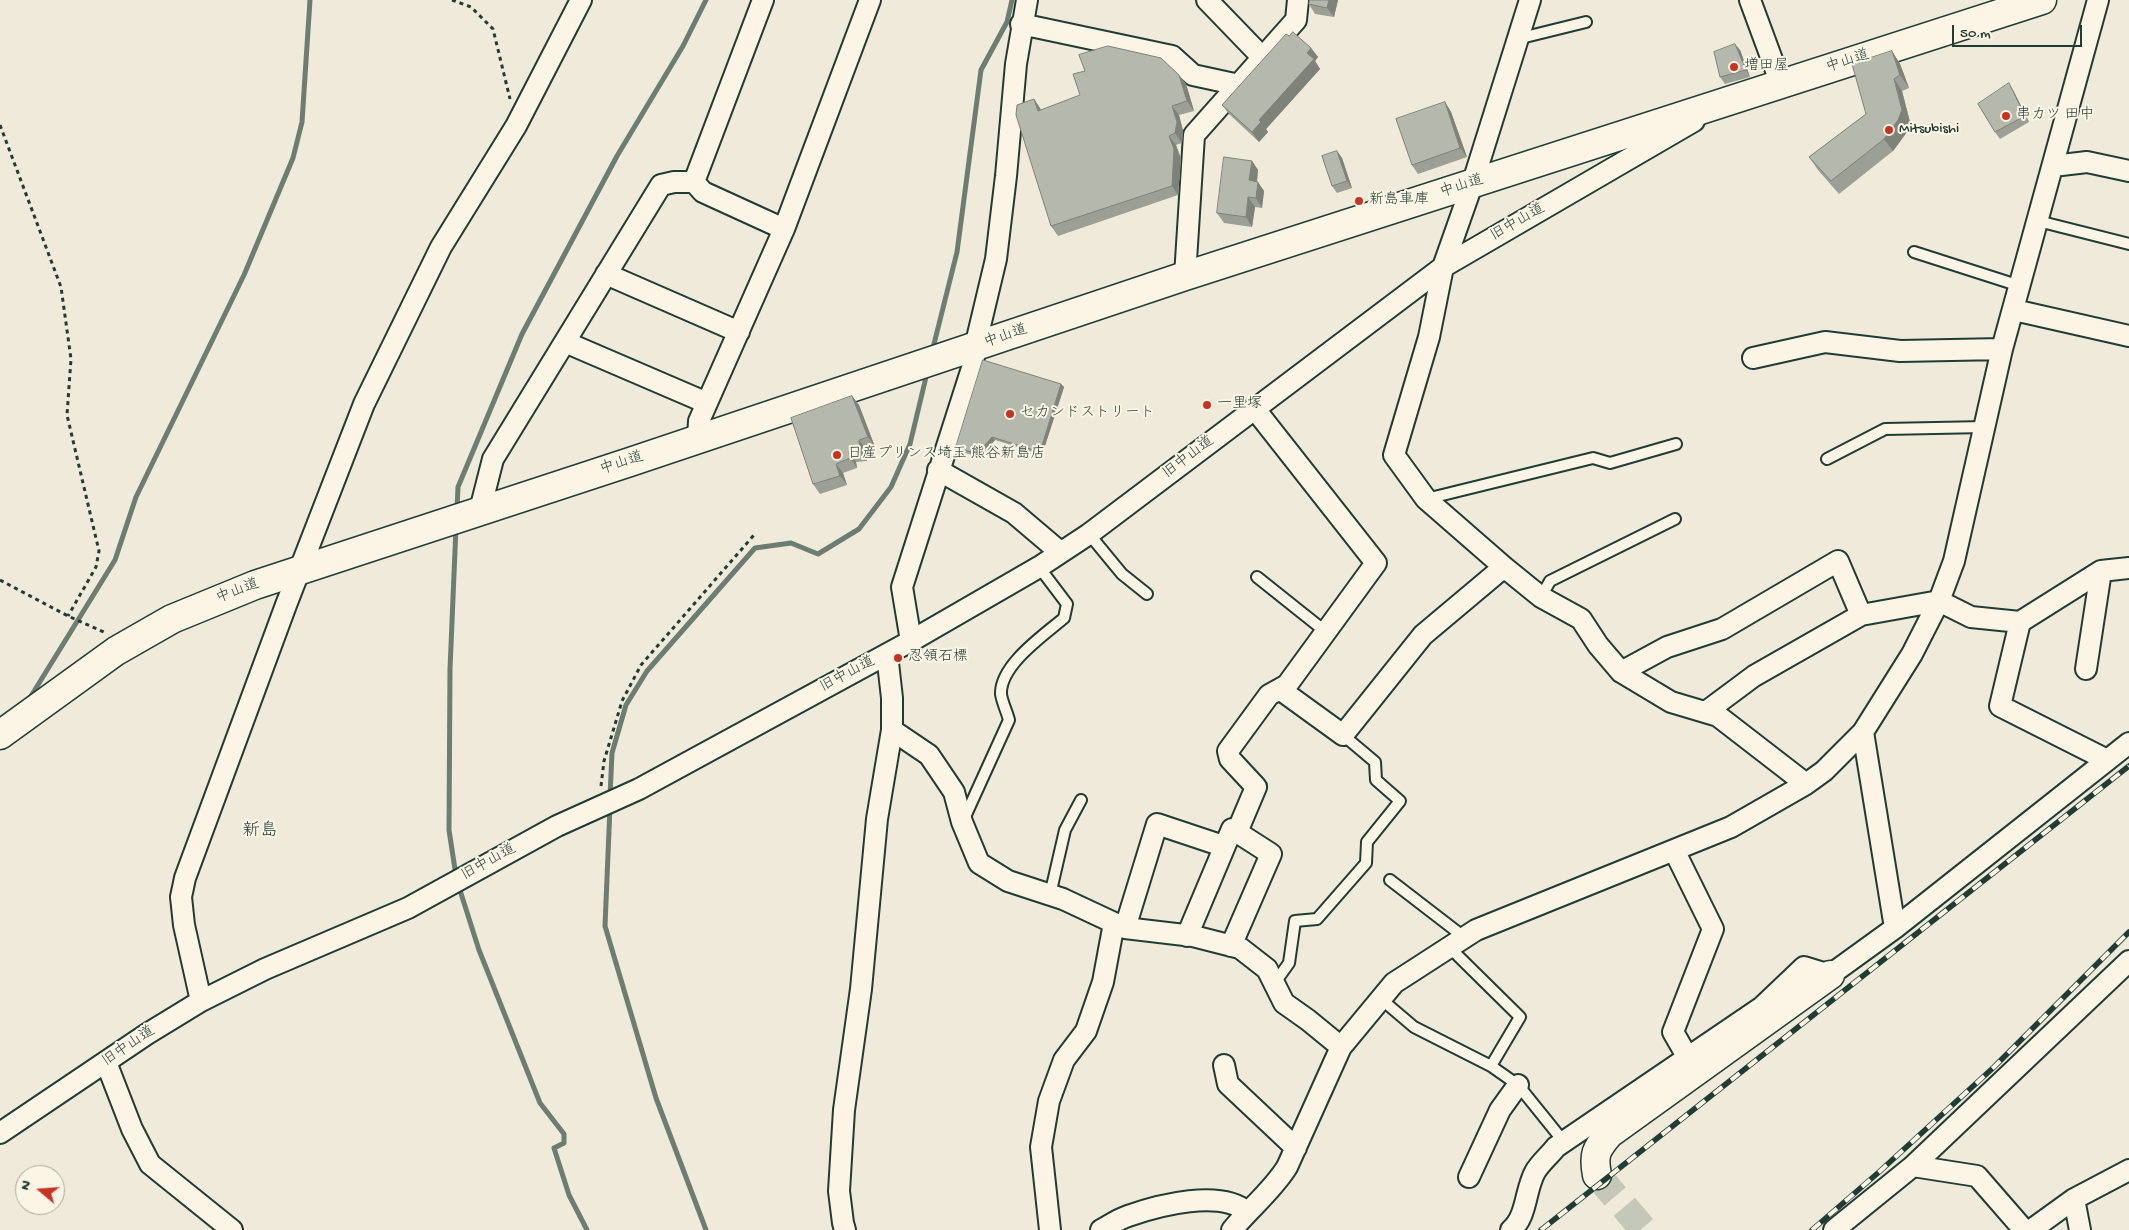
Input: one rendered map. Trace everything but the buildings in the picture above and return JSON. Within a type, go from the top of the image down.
[{"type":"main road","name":"中山道","points":[[0,735],[116,651],[172,619],[219,599],[300,570],[1186,276],[2042,0]]},
{"type":"main road","points":[[1597,1175],[1595,1163],[1597,1148],[1609,1134],[1830,975]]},
{"type":"street","points":[[201,1001],[184,925],[181,897],[185,878],[300,570],[364,404],[441,247],[516,126],[581,0]]},
{"type":"street","points":[[694,182],[763,0]]},
{"type":"street","points":[[698,439],[700,421],[784,229],[870,0]]},
{"type":"street","points":[[911,642],[902,587],[938,470],[973,366],[975,347],[996,259],[1021,24],[1027,0]]},
{"type":"street","points":[[1207,0],[1262,58]]},
{"type":"street","points":[[1186,276],[1194,135],[1296,20],[1298,0]]},
{"type":"street","points":[[1530,0],[1472,184],[1443,267],[1429,338],[1394,455],[1426,499],[1504,567],[1541,596],[1581,619],[1598,645],[1621,672],[1671,702],[1707,711],[1718,716],[1806,784]]},
{"type":"street","points":[[1750,0],[1781,84]]},
{"type":"street","points":[[1232,1230],[1247,1212],[1276,1184],[1287,1167],[1341,1047],[1394,983],[1476,930],[1731,827],[1806,784],[1824,771],[1863,732],[1912,654],[1939,601],[1954,562],[2002,350],[2098,0]]},
{"type":"street","points":[[1021,24],[1172,56],[1193,75],[1239,85]]},
{"type":"street","name":"旧中山道","points":[[0,1133],[201,1001],[265,970],[408,908],[557,826],[621,797],[911,642],[1039,567],[1088,534],[1443,267],[1730,100]]},
{"type":"street","points":[[2053,166],[2087,162],[2129,170]]},
{"type":"street","points":[[464,516],[493,459],[662,185],[674,182],[694,182],[703,192],[784,229]]},
{"type":"street","points":[[606,274],[739,332]]},
{"type":"street","points":[[2014,310],[2129,336]]},
{"type":"street","points":[[564,342],[708,403]]},
{"type":"street","points":[[1753,358],[1824,342],[1900,351],[2002,350]]},
{"type":"street","points":[[1254,408],[1376,563],[1287,685],[1285,693],[1343,735],[1423,635],[1504,567]]},
{"type":"street","points":[[938,470],[1014,513],[1060,552]]},
{"type":"street","points":[[1621,672],[1667,646],[1722,629],[1838,562],[1861,615]]},
{"type":"street","points":[[1707,711],[1754,676],[1861,615],[1939,601],[1971,617],[2020,622],[2101,572],[2129,568]]},
{"type":"street","points":[[2086,669],[2101,572]]},
{"type":"street","points":[[2020,622],[2000,706],[2107,760]]},
{"type":"street","points":[[845,1230],[842,1223],[840,1191],[844,1110],[861,989],[877,819],[892,730],[892,698],[887,654]]},
{"type":"street","points":[[1237,832],[1256,787],[1230,759],[1228,751],[1269,695],[1287,685]]},
{"type":"street","points":[[892,730],[930,755],[954,792],[962,822],[979,863],[1008,881],[1050,895],[1120,925],[1187,936],[1240,948],[1266,969],[1284,1003],[1341,1047]]},
{"type":"street","points":[[1863,732],[1894,928]]},
{"type":"street","points":[[1511,1230],[1519,1224],[1536,1170],[1556,1147],[1762,1007],[1804,967],[1830,975],[1894,928],[2129,743]]},
{"type":"street","points":[[1050,1230],[1041,1147],[1049,1101],[1064,1060],[1086,1031],[1120,925],[1157,824],[1223,846]]},
{"type":"street","points":[[1187,936],[1223,846],[1232,829],[1271,854],[1231,946]]},
{"type":"street","points":[[1674,850],[1713,929],[1673,1032],[1688,1058]]},
{"type":"street","points":[[1834,1230],[1913,1166],[2129,961]]},
{"type":"street","points":[[106,1062],[132,1129],[150,1164],[232,1230]]},
{"type":"street","points":[[1224,1065],[1228,1084],[1296,1148]]},
{"type":"street","points":[[1469,1177],[1500,1110],[1518,1085]]},
{"type":"street","points":[[1913,1166],[1977,1176],[2024,1230]]},
{"type":"street","points":[[2031,1230],[2074,1199],[2129,1170]]},
{"type":"street","points":[[2074,1199],[2080,1230]]},
{"type":"street","points":[[1101,1230],[1126,1216],[1154,1208],[1200,1200],[1239,1205],[1247,1212]]},
{"type":"lane","points":[[1517,39],[1586,22]]},
{"type":"lane","points":[[2038,221],[2129,244]]},
{"type":"lane","points":[[1914,252],[2020,286]]},
{"type":"lane","points":[[1827,458],[1885,429],[1985,427]]},
{"type":"lane","points":[[1426,499],[1593,458],[1610,463],[1676,444]]},
{"type":"lane","points":[[1541,596],[1550,581],[1675,519]]},
{"type":"lane","points":[[1088,534],[1122,574],[1147,594]]},
{"type":"lane","points":[[962,822],[1009,720],[1001,693],[1008,670],[1030,646],[1064,618],[1067,604],[1039,567]]},
{"type":"lane","points":[[1256,577],[1326,632]]},
{"type":"lane","points":[[1274,984],[1289,963],[1295,920],[1317,919],[1366,863],[1367,842],[1400,801],[1376,780],[1375,762],[1343,735]]},
{"type":"lane","points":[[1050,895],[1065,830],[1081,800]]},
{"type":"lane","points":[[1390,880],[1457,942],[1520,1017],[1491,1066]]},
{"type":"lane","points":[[1381,999],[1414,1027],[1491,1066],[1518,1085],[1564,1142]]},
{"type":"path","points":[[452,0],[471,6],[493,29],[516,126]]},
{"type":"path","points":[[0,125],[60,286],[71,359],[67,415],[99,552],[96,567],[68,616]]},
{"type":"path","points":[[598,807],[604,761],[622,701],[641,665],[754,535]]},
{"type":"path","points":[[0,580],[68,616],[129,643]]},
{"type":"waterway","points":[[28,701],[115,560],[136,497],[244,275],[293,158],[302,122],[310,0]]},
{"type":"waterway","points":[[457,509],[458,487],[522,334],[617,156],[683,46],[706,0]]},
{"type":"waterway","points":[[932,352],[957,252],[981,70],[1007,22],[1012,0]]},
{"type":"waterway","points":[[610,796],[612,753],[626,705],[647,671],[755,548],[791,543],[818,554],[859,529],[891,487],[910,444],[927,373]]},
{"type":"waterway","points":[[456,527],[450,669],[449,830],[456,876]]},
{"type":"waterway","points":[[610,807],[605,926],[656,1098],[706,1230]]},
{"type":"waterway","points":[[458,884],[479,950],[540,1103],[564,1134],[564,1143],[554,1148],[569,1195],[587,1230]]},
{"type":"tunnel","points":[[1597,1175],[1644,1230]]},
{"type":"railway","points":[[1541,1230],[2129,766]]},
{"type":"railway","points":[[1812,1230],[1994,1067],[2129,932]]},
{"type":"place","name":"増田屋","points":[[1734,67]]},
{"type":"place","name":"串カツ 田中","points":[[2006,116]]},
{"type":"place","name":"Mitsubishi","points":[[1889,130]]},
{"type":"place","name":"新島車庫","points":[[1359,201]]},
{"type":"place","name":"一里塚","points":[[1207,405]]},
{"type":"place","name":"セカンドストリート","points":[[1010,414]]},
{"type":"place","name":"日産プリンス埼玉 熊谷新島店","points":[[837,455]]},
{"type":"place","name":"忍領石標","points":[[898,658]]},
{"type":"district","name":"新島","points":[[260,832]]}]
